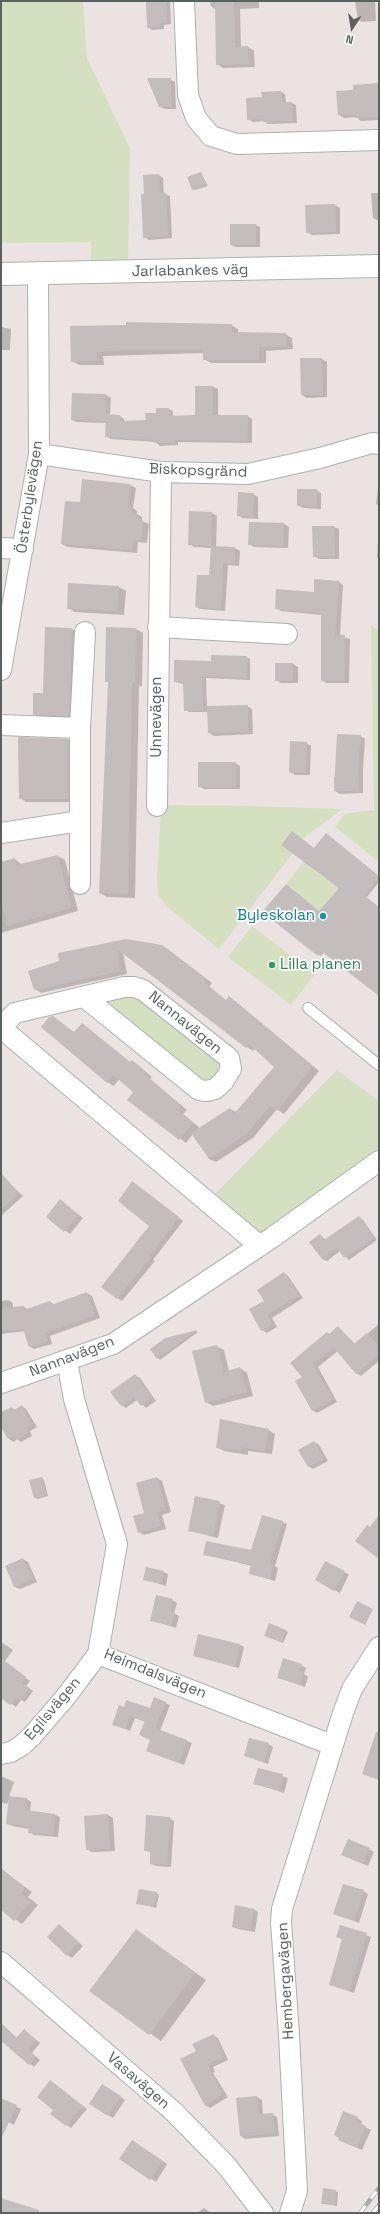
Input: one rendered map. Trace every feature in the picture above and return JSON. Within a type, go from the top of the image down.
[{"type":"main road","name":"Jarlabankes väg","points":[[1,274],[38,275],[379,266]]},
{"type":"street","points":[[184,1],[188,95],[196,118],[211,136],[237,144],[379,140]]},
{"type":"street","name":"Österbylevägen","points":[[1,670],[39,454],[38,275]]},
{"type":"street","name":"Biskopsgränd","points":[[39,454],[161,472],[248,474],[320,458],[372,443],[379,444]]},
{"type":"street","name":"Unnevägen","points":[[157,806],[161,472]]},
{"type":"street","points":[[1,548],[23,549]]},
{"type":"street","points":[[158,627],[287,634]]},
{"type":"street","points":[[80,884],[80,728],[85,632]]},
{"type":"street","points":[[1,725],[80,728]]},
{"type":"street","points":[[1,833],[80,821]]},
{"type":"street","name":"Nannavägen","points":[[84,997],[199,1090],[207,1091],[215,1089],[223,1082],[231,1069],[229,1058],[144,990],[124,987],[15,1014],[1,1027],[260,1246]]},
{"type":"street","name":"Nannavägen","points":[[1,1383],[113,1344],[260,1246],[379,1161]]},
{"type":"street","name":"Heimdalsvägen","points":[[67,1361],[74,1399],[117,1544],[98,1654],[332,1745]]},
{"type":"street","name":"Hembergavägen","points":[[290,2213],[296,2191],[289,2035],[281,1922],[286,1894],[332,1745],[352,1689],[379,1648]]},
{"type":"street","name":"Egilsvägen","points":[[1,1754],[11,1752],[21,1746],[32,1736],[64,1699],[98,1654]]},
{"type":"street","name":"Vasavägen","points":[[1,1962],[174,2112],[226,2165],[263,2213]]},
{"type":"lane","points":[[308,1008],[379,1065]]},
{"type":"green space","points":[[1,1],[83,1],[87,58],[130,148],[128,259],[91,260],[91,242],[1,243]]},
{"type":"green space","points":[[371,625],[379,631],[379,862],[335,827],[344,814],[374,810]]},
{"type":"green space","points":[[168,805],[343,809],[306,836],[219,949],[167,907],[158,895],[157,878],[161,811]]},
{"type":"green space","points":[[304,861],[340,886],[317,914],[286,884]]},
{"type":"green space","name":"Lilla planen","points":[[252,926],[315,974],[291,1005],[228,957]]},
{"type":"green space","points":[[99,994],[132,994],[217,1062],[222,1070],[215,1089],[97,1008]]},
{"type":"green space","points":[[337,1070],[379,1101],[379,1153],[262,1237],[211,1198]]},
{"type":"building","points":[[146,1],[166,1],[167,22],[160,23],[160,27],[147,28]]},
{"type":"building","points":[[215,1],[234,1],[235,47],[248,46],[249,64],[216,65]]},
{"type":"building","points":[[147,78],[171,78],[171,107],[159,107]]},
{"type":"building","points":[[379,83],[379,117],[355,118],[355,115],[338,115],[336,91],[353,90],[353,85]]},
{"type":"building","points":[[281,91],[282,102],[292,102],[293,121],[263,122],[263,119],[247,120],[246,98],[262,97],[261,92]]},
{"type":"building","points":[[201,172],[206,184],[192,190],[187,177]]},
{"type":"building","points":[[159,174],[160,193],[166,193],[168,236],[143,238],[141,194],[144,194],[143,175]]},
{"type":"building","points":[[335,204],[336,232],[306,233],[305,205]]},
{"type":"building","points":[[230,224],[256,224],[256,245],[230,245]]},
{"type":"building","points":[[126,322],[232,324],[232,332],[286,333],[286,346],[259,347],[259,360],[203,360],[203,350],[123,350],[97,352],[97,361],[71,362],[70,326],[126,325]]},
{"type":"building","points":[[300,358],[322,358],[323,395],[301,395]]},
{"type":"building","points":[[195,386],[213,386],[213,415],[248,415],[247,441],[174,440],[174,443],[154,443],[154,440],[105,437],[106,414],[120,415],[120,421],[146,420],[145,413],[156,413],[156,408],[169,408],[169,416],[195,415]]},
{"type":"building","points":[[72,393],[106,394],[106,421],[71,420]]},
{"type":"building","points":[[82,479],[130,484],[128,506],[132,506],[131,512],[137,513],[136,519],[143,520],[141,541],[133,540],[132,550],[61,544],[65,501],[80,502]]},
{"type":"building","points":[[297,489],[317,489],[317,507],[297,506]]},
{"type":"building","points":[[238,492],[254,493],[253,517],[237,516]]},
{"type":"building","points":[[189,511],[212,512],[211,546],[188,545]]},
{"type":"building","points":[[249,522],[284,523],[283,546],[248,545]]},
{"type":"building","points":[[312,526],[334,526],[335,556],[313,557]]},
{"type":"building","points":[[211,546],[235,547],[234,564],[223,563],[221,609],[195,607],[197,575],[209,575]]},
{"type":"building","points":[[314,579],[339,581],[335,635],[345,635],[344,681],[321,681],[321,613],[275,609],[276,589],[314,592]]},
{"type":"building","points":[[68,583],[119,586],[117,611],[67,609]]},
{"type":"building","points":[[45,627],[72,628],[69,716],[33,715],[33,693],[43,693]]},
{"type":"building","points":[[106,627],[136,628],[135,682],[132,682],[128,894],[99,893],[108,682],[105,682]]},
{"type":"building","points":[[211,655],[247,656],[246,678],[202,676],[203,710],[184,711],[183,682],[174,682],[174,660],[211,661]]},
{"type":"building","points":[[275,663],[293,663],[293,681],[275,681]]},
{"type":"building","points":[[248,705],[248,732],[208,733],[207,706]]},
{"type":"building","points":[[337,734],[361,735],[358,766],[359,791],[334,791]]},
{"type":"building","points":[[18,737],[68,739],[68,799],[19,799]]},
{"type":"building","points":[[290,741],[307,742],[305,773],[289,772]]},
{"type":"building","points":[[198,762],[236,762],[236,787],[198,787]]},
{"type":"building","name":"Byleskolan","points":[[292,831],[314,848],[326,833],[379,876],[365,896],[379,907],[379,996],[321,951],[318,956],[262,912],[286,884],[319,911],[339,888],[281,845]]},
{"type":"building","points":[[58,855],[71,908],[7,926],[1,900],[1,862],[15,858],[16,865]]},
{"type":"building","points":[[126,939],[162,945],[206,979],[204,982],[226,1000],[229,996],[313,1066],[277,1111],[270,1106],[246,1134],[209,1159],[191,1133],[230,1108],[234,1114],[274,1067],[249,1044],[246,1048],[117,949],[121,971],[34,990],[28,971],[59,961],[58,953]]},
{"type":"building","points":[[53,1016],[74,1032],[82,1023],[130,1062],[132,1060],[146,1072],[144,1075],[181,1106],[178,1110],[193,1122],[179,1140],[127,1100],[133,1092],[113,1075],[107,1083],[41,1027],[49,1017]]},
{"type":"building","points":[[1,1173],[19,1193],[1,1210]]},
{"type":"building","points":[[132,1181],[179,1217],[148,1258],[151,1257],[117,1299],[101,1287],[149,1226],[118,1201]]},
{"type":"building","points":[[60,1199],[79,1215],[64,1232],[46,1217]]},
{"type":"building","points":[[359,1216],[374,1238],[344,1258],[337,1248],[322,1259],[309,1242],[320,1234],[324,1240]]},
{"type":"building","points":[[284,1272],[299,1295],[267,1315],[272,1324],[261,1331],[249,1309],[264,1301],[257,1290]]},
{"type":"building","points":[[87,1292],[95,1315],[45,1333],[48,1341],[29,1347],[23,1329],[1,1331],[1,1308],[24,1306],[24,1310],[50,1301],[51,1305]]},
{"type":"building","points":[[338,1326],[354,1344],[367,1333],[379,1347],[379,1354],[356,1374],[334,1348],[313,1364],[333,1400],[312,1411],[295,1381],[302,1377],[290,1363],[327,1332],[329,1334]]},
{"type":"building","points":[[197,1330],[157,1359],[150,1349],[165,1338]]},
{"type":"building","points":[[217,1345],[224,1372],[240,1367],[247,1392],[205,1403],[192,1351]]},
{"type":"building","points":[[135,1374],[152,1398],[141,1406],[134,1397],[121,1406],[110,1392]]},
{"type":"building","points":[[22,1405],[32,1425],[26,1428],[28,1433],[16,1440],[14,1436],[8,1439],[1,1427],[1,1412],[12,1407],[14,1410]]},
{"type":"building","points":[[220,1419],[269,1429],[265,1451],[241,1447],[240,1451],[216,1448]]},
{"type":"building","points":[[314,1441],[324,1458],[308,1467],[298,1450]]},
{"type":"building","points":[[42,1477],[46,1495],[34,1498],[29,1480]]},
{"type":"building","points":[[157,1477],[166,1510],[157,1512],[161,1526],[138,1533],[133,1516],[144,1513],[136,1483]]},
{"type":"building","points":[[195,1496],[220,1501],[213,1536],[188,1531]]},
{"type":"building","points":[[262,1515],[283,1521],[270,1563],[273,1564],[270,1579],[249,1574],[251,1565],[203,1555],[206,1541],[251,1550]]},
{"type":"building","points":[[379,1515],[379,1559],[355,1541],[367,1525],[370,1527]]},
{"type":"building","points":[[23,1558],[33,1579],[14,1587],[5,1566]]},
{"type":"building","points":[[325,1561],[345,1571],[334,1591],[315,1580]]},
{"type":"building","points":[[146,1567],[164,1571],[161,1584],[143,1580]]},
{"type":"building","points":[[156,1595],[173,1599],[170,1611],[175,1612],[171,1626],[150,1621]]},
{"type":"building","points":[[357,1601],[373,1609],[365,1625],[349,1617]]},
{"type":"building","points":[[269,1623],[286,1630],[281,1642],[264,1636]]},
{"type":"building","points":[[198,1634],[240,1644],[235,1667],[193,1656]]},
{"type":"building","points":[[1,1658],[26,1677],[22,1683],[29,1688],[20,1700],[16,1698],[10,1705],[1,1698]]},
{"type":"building","points":[[283,1658],[302,1664],[299,1671],[304,1673],[300,1685],[277,1678]]},
{"type":"building","points":[[154,1697],[166,1702],[155,1728],[187,1740],[179,1763],[146,1751],[150,1740],[139,1735],[145,1721],[130,1716],[125,1729],[112,1725],[119,1705],[124,1707],[126,1700],[150,1708]]},
{"type":"building","points":[[376,1732],[379,1732],[379,1780],[362,1774]]},
{"type":"building","points":[[249,1738],[269,1743],[264,1762],[244,1756]]},
{"type":"building","points":[[258,1768],[283,1774],[279,1791],[253,1784]]},
{"type":"building","points":[[9,1796],[27,1798],[26,1810],[55,1814],[53,1835],[28,1833],[29,1827],[6,1824]]},
{"type":"building","points":[[108,1814],[110,1849],[86,1850],[84,1816]]},
{"type":"building","points":[[146,1815],[170,1817],[167,1865],[150,1864],[150,1851],[144,1851]]},
{"type":"building","points":[[348,1839],[370,1848],[363,1864],[341,1855]]},
{"type":"building","points":[[1,1868],[25,1888],[21,1893],[31,1901],[14,1921],[1,1910]]},
{"type":"building","points":[[343,1884],[364,1890],[354,1921],[333,1914]]},
{"type":"building","points":[[139,1889],[157,1892],[154,1907],[136,1904]]},
{"type":"building","points":[[235,1905],[254,1909],[250,1930],[232,1927]]},
{"type":"building","points":[[59,1924],[79,1942],[67,1956],[47,1937]]},
{"type":"building","points":[[340,1925],[367,1933],[349,1991],[329,1985],[342,1939],[336,1937]]},
{"type":"building","points":[[136,1929],[195,1973],[149,2035],[89,1991]]},
{"type":"building","points":[[1,2024],[16,2038],[24,2029],[36,2040],[28,2049],[36,2057],[29,2065],[1,2041]]},
{"type":"building","points":[[214,2034],[224,2057],[208,2064],[211,2069],[209,2070],[223,2094],[205,2106],[180,2059],[196,2051],[192,2044]]},
{"type":"building","points":[[50,2080],[83,2106],[66,2126],[50,2114],[53,2110],[37,2097]]},
{"type":"building","points":[[102,2084],[121,2096],[108,2116],[89,2104]]},
{"type":"building","points":[[257,2096],[259,2114],[273,2113],[275,2133],[240,2136],[236,2098]]},
{"type":"building","points":[[1,2098],[17,2105],[1,2139]]},
{"type":"building","points":[[343,2111],[358,2117],[356,2122],[366,2126],[357,2148],[338,2140],[339,2138],[334,2135]]},
{"type":"building","points":[[132,2140],[163,2161],[150,2180],[119,2159]]},
{"type":"building","points":[[323,2188],[336,2190],[335,2205],[321,2204]]},
{"type":"building","points":[[1,2198],[39,2210],[39,2213],[1,2213]]},
{"type":"railway","points":[[360,2213],[379,2188]]},
{"type":"railway","points":[[373,2213],[379,2205]]},
{"type":"place","name":"Byleskolan","points":[[323,916]]},
{"type":"place","name":"Lilla planen","points":[[272,965]]}]
